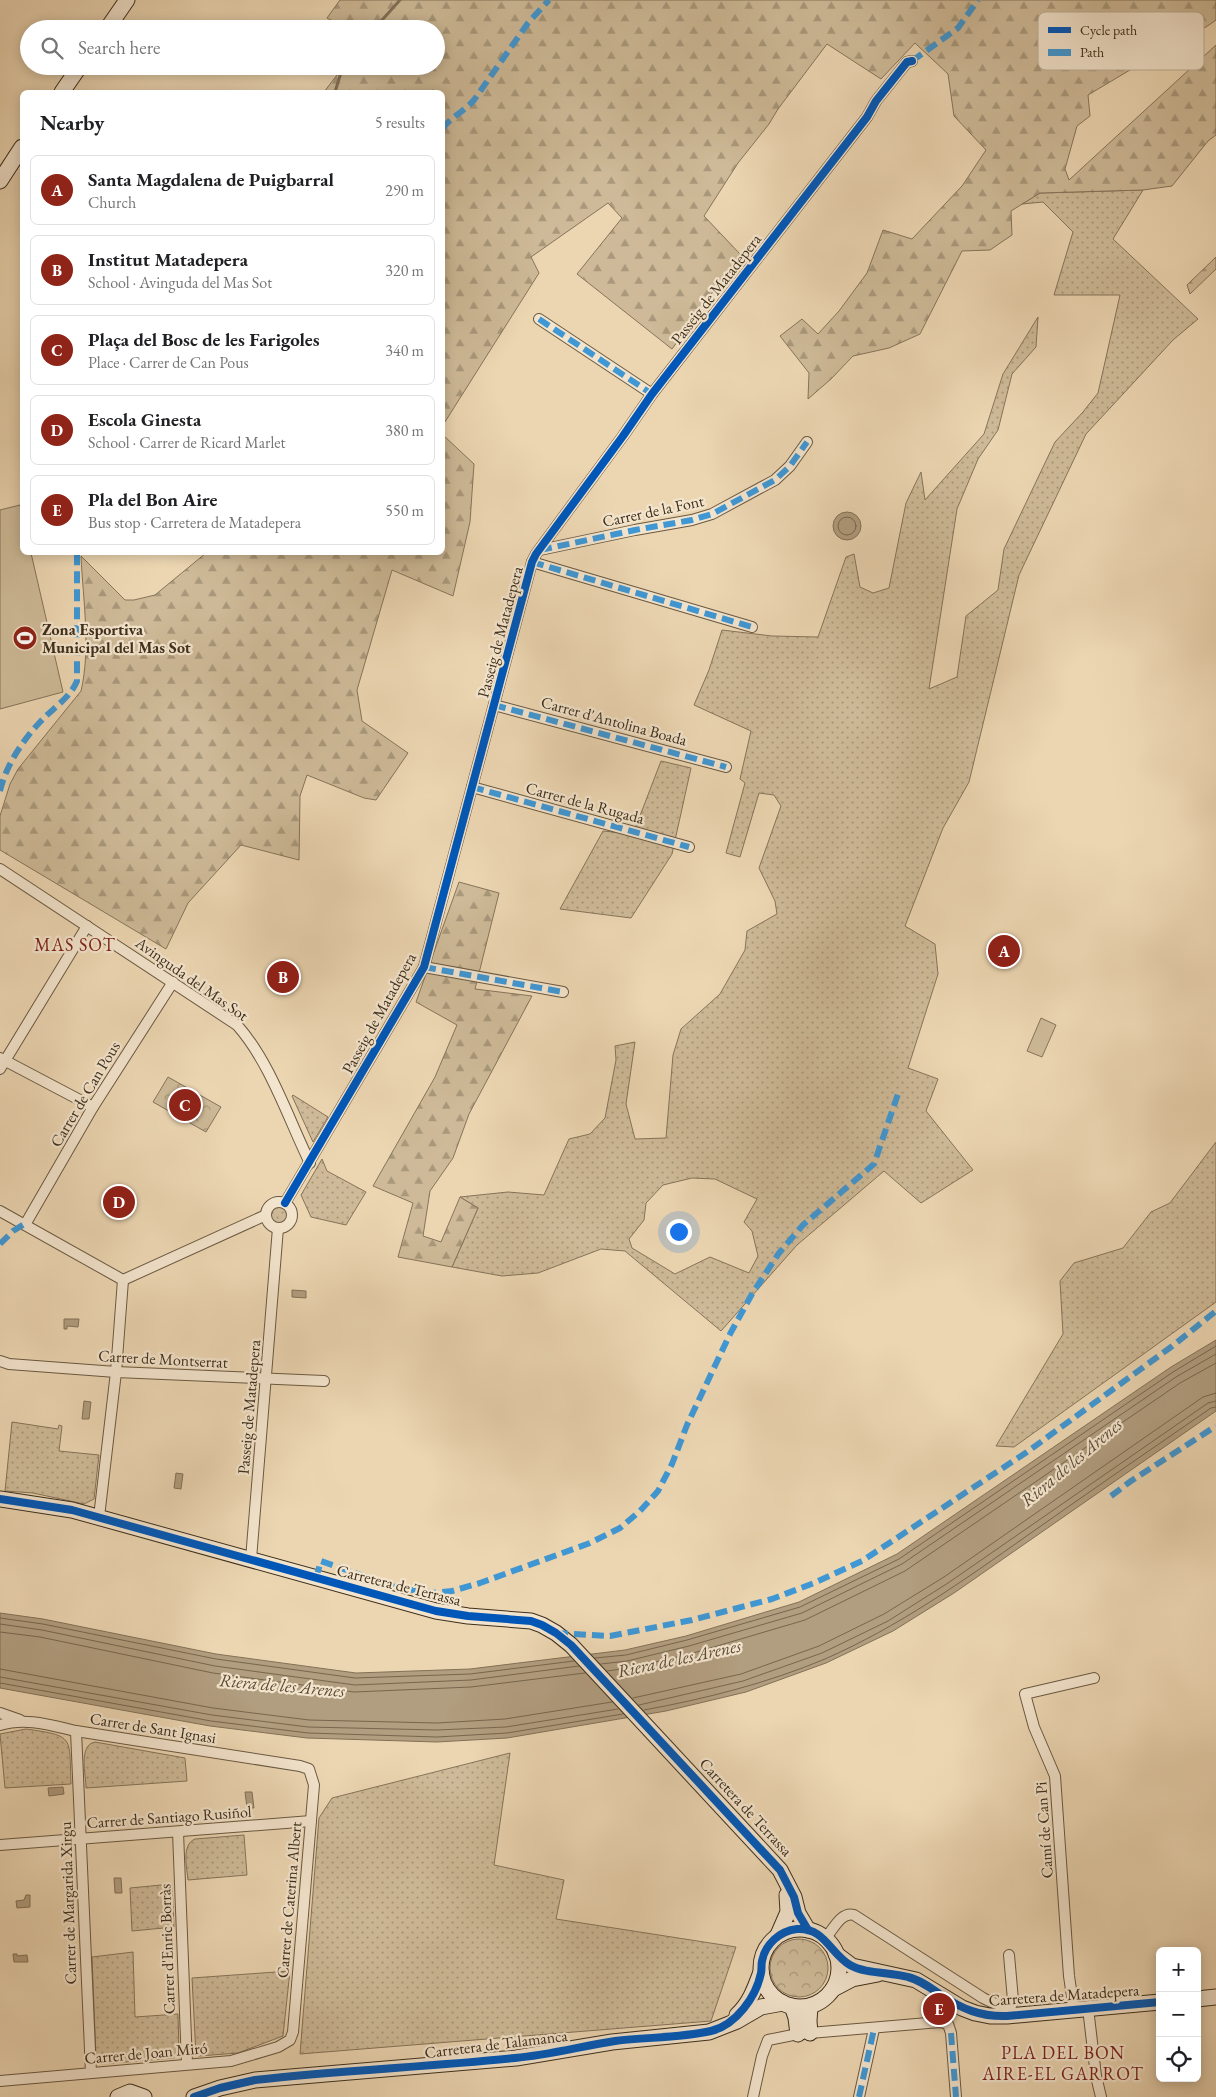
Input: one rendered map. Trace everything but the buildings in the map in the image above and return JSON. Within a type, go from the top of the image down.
[{"type":"street","points":[[113,20],[127,0]]},
{"type":"street","name":"Passeig de Matadepera","points":[[286,1203],[424,967],[532,562],[652,394],[867,117],[876,101],[907,62],[912,61]]},
{"type":"street","points":[[63,90],[74,75]]},
{"type":"street","points":[[0,181],[20,150]]},
{"type":"street","points":[[538,319],[652,394]]},
{"type":"street","name":"Carrer de la Font","points":[[540,550],[692,520],[712,514],[775,480],[790,466],[807,442]]},
{"type":"street","points":[[532,562],[752,627]]},
{"type":"street","name":"Carrer d'Antolina Boada","points":[[494,705],[726,767]]},
{"type":"street","name":"Carrer de la Rugada","points":[[472,787],[689,847]]},
{"type":"street","name":"Avinguda del Mas Sot","points":[[0,869],[237,1025],[250,1039],[266,1069],[310,1163]]},
{"type":"street","points":[[87,926],[2,1062],[93,1107]]},
{"type":"street","points":[[424,967],[563,992]]},
{"type":"street","name":"Carrer de Can Pous","points":[[26,1224],[93,1107],[173,982]]},
{"type":"street","points":[[279,1201],[286,1203],[292,1212],[292,1219],[285,1227],[278,1228],[270,1224],[266,1215],[267,1209],[272,1203],[279,1201]]},
{"type":"street","points":[[0,1211],[123,1280]]},
{"type":"street","points":[[123,1280],[266,1215]]},
{"type":"street","name":"Passeig de Matadepera","points":[[251,1559],[278,1228]]},
{"type":"street","points":[[99,1517],[116,1372],[123,1280]]},
{"type":"street","name":"Carrer de Montserrat","points":[[0,1361],[9,1364],[116,1372],[324,1381]]},
{"type":"street","name":"Carretera de Terrassa","points":[[0,1499],[54,1506],[99,1517],[436,1611],[468,1616],[531,1621],[542,1625],[571,1645],[780,1870],[798,1914],[808,1930]]},
{"type":"street","name":"Camí de Can Pi","points":[[1081,2009],[1069,1976],[1055,1776],[1034,1727],[1025,1694],[1094,1678]]},
{"type":"street","points":[[0,1713],[20,1720]]},
{"type":"street","name":"Carrer de Sant Ignasi","points":[[0,1725],[20,1720],[42,1723],[76,1731],[302,1767]]},
{"type":"street","name":"Carrer de Margarida Xirgu","points":[[76,1731],[91,2073]]},
{"type":"street","name":"Carrer de Caterina Albert","points":[[290,2040],[293,2032],[314,1785],[309,1769],[302,1767]]},
{"type":"street","name":"Carrer de Santiago Rusiñol","points":[[0,1845],[311,1821]]},
{"type":"street","name":"Carrer d'Enric Borràs","points":[[178,1832],[187,2064]]},
{"type":"street","name":"Carretera de Terrassa","points":[[778,1935],[788,1912],[786,1881]]},
{"type":"street","points":[[825,1939],[843,1916],[854,1915],[983,1998],[1002,2006],[1012,2006],[1013,2003],[1009,1955]]},
{"type":"street","points":[[723,2028],[744,2008],[752,1994],[761,1972],[763,1954],[770,1944],[778,1935],[790,1930],[808,1930],[825,1939],[836,1954],[838,1975],[833,1989],[823,1999],[810,2006],[787,2005]]},
{"type":"street","name":"Carretera de Matadepera","points":[[836,1954],[852,1966],[907,1976],[962,2008],[982,2015],[1007,2016],[1156,2002]]},
{"type":"street","points":[[761,1972],[768,1991],[787,2005],[804,2034]]},
{"type":"street","name":"Carretera de Matadepera","points":[[833,1989],[852,1979],[884,1973]]},
{"type":"street","points":[[1201,1999],[1216,1998]]},
{"type":"street","name":"Carretera de Talamanca","points":[[199,2096],[227,2086],[255,2080],[516,2058],[612,2042],[688,2034],[723,2028],[761,2006],[787,2005]]},
{"type":"street","points":[[804,2034],[809,2021],[810,2006]]},
{"type":"street","points":[[1081,2009],[1101,2097]]},
{"type":"street","points":[[753,2097],[762,2056],[768,2040],[804,2034],[940,2022],[948,2024],[951,2033],[956,2097]]},
{"type":"street","points":[[859,2097],[874,2029]]},
{"type":"street","name":"Carrer de Joan Miró","points":[[0,2081],[231,2061],[278,2047],[290,2040]]},
{"type":"street","points":[[117,2097],[130,2092],[144,2097]]},
{"type":"green space","points":[[340,0],[1216,0],[1216,20],[1204,28],[1204,12],[1038,12],[1038,70],[1130,70],[1088,95],[1090,116],[1077,126],[1065,169],[1069,180],[1189,70],[1204,70],[1204,56],[1216,45],[1216,135],[1208,141],[1172,186],[1143,190],[1040,193],[1011,211],[1012,235],[990,250],[962,251],[920,334],[889,348],[853,356],[808,399],[809,373],[780,336],[802,319],[818,334],[839,311],[867,273],[883,230],[912,239],[962,186],[986,150],[954,116],[948,74],[915,43],[881,79],[827,44],[738,163],[704,216],[740,254],[672,349],[577,274],[622,218],[608,203],[531,257],[539,273],[445,422],[445,90],[326,90],[337,75],[445,75],[445,20],[331,20],[327,18]]},
{"type":"green space","points":[[1143,190],[1113,239],[1198,319],[1173,340],[1086,434],[1019,575],[969,782],[943,828],[905,926],[935,944],[938,974],[908,1068],[938,1079],[926,1111],[973,1170],[921,1203],[884,1171],[797,1245],[721,1331],[625,1251],[601,1249],[538,1273],[502,1276],[452,1267],[478,1208],[460,1197],[508,1192],[544,1195],[569,1139],[590,1134],[605,1118],[616,1060],[615,1046],[635,1042],[626,1104],[635,1139],[666,1138],[673,1055],[681,1029],[720,994],[745,950],[747,931],[777,914],[775,901],[759,868],[781,806],[774,795],[759,793],[740,857],[726,853],[745,783],[740,779],[751,731],[694,705],[709,670],[722,630],[772,636],[818,637],[846,557],[854,554],[860,587],[873,593],[889,588],[906,503],[921,472],[925,500],[984,434],[1003,374],[1038,317],[1036,347],[1012,374],[998,430],[978,459],[957,509],[929,689],[957,677],[966,616],[998,590],[1004,549],[1055,442],[1098,393],[1120,295],[1054,295],[1073,232],[1043,202],[1022,204],[1040,193]],"holes":[[[692,1178],[715,1179],[757,1199],[744,1222],[752,1231],[758,1256],[749,1273],[710,1257],[675,1274],[632,1248],[629,1239],[644,1220],[646,1203],[663,1185]]]},
{"type":"green space","points":[[1216,257],[1216,269],[1190,294],[1187,285]]},
{"type":"green space","points":[[445,437],[474,464],[470,522],[453,596],[392,570],[357,690],[362,721],[408,753],[376,800],[364,798],[307,775],[300,796],[299,860],[241,845],[188,903],[166,949],[0,850],[0,816],[10,784],[18,769],[81,691],[86,658],[86,641],[81,556],[125,600],[155,595],[204,555],[445,555]]},
{"type":"green space","name":"Zona Esportiva Municipal del Mas Sot","points":[[20,505],[20,555],[31,555],[63,692],[0,709],[0,510]]},
{"type":"green space","points":[[661,761],[691,768],[672,854],[631,918],[560,909],[603,831],[633,834]]},
{"type":"green space","points":[[459,882],[499,893],[475,989],[532,996],[469,1114],[453,1158],[430,1191],[423,1236],[441,1242],[460,1197],[478,1208],[452,1267],[398,1257],[413,1203],[373,1186],[435,1077],[457,1025],[416,1002]]},
{"type":"green space","points":[[1041,1018],[1056,1025],[1042,1057],[1027,1051]]},
{"type":"green space","points":[[168,1077],[221,1107],[206,1132],[153,1102]]},
{"type":"green space","points":[[292,1096],[328,1117],[313,1142]]},
{"type":"green space","points":[[1216,1142],[1216,1302],[1014,1447],[996,1446],[1063,1334],[1060,1281],[1074,1263],[1123,1248],[1151,1212],[1170,1203]]},
{"type":"green space","points":[[322,1159],[327,1171],[366,1192],[346,1225],[311,1217],[301,1195]]},
{"type":"green space","points":[[279,1206],[285,1209],[288,1215],[285,1221],[279,1224],[273,1221],[270,1215],[273,1209]]},
{"type":"green space","points":[[12,1422],[58,1429],[59,1425],[62,1426],[59,1451],[99,1455],[94,1499],[84,1504],[33,1493],[5,1491]]},
{"type":"green space","points":[[26,1729],[53,1734],[66,1741],[69,1747],[71,1784],[5,1788],[0,1734]]},
{"type":"green space","points":[[95,1742],[185,1758],[187,1781],[86,1788],[85,1754],[90,1744]]},
{"type":"green space","points":[[510,1753],[494,1865],[564,1880],[556,1919],[736,1947],[711,2021],[300,2054],[319,1818],[332,1798]]},
{"type":"green space","points":[[244,1835],[247,1875],[188,1880],[186,1851],[191,1842],[195,1839]]},
{"type":"green space","points":[[172,1884],[174,1927],[132,1931],[130,1888]]},
{"type":"green space","points":[[793,1939],[805,1939],[820,1947],[828,1962],[828,1974],[820,1989],[805,1997],[793,1997],[778,1989],[770,1974],[770,1962],[778,1947]]},
{"type":"green space","points":[[133,1952],[135,2017],[178,2014],[179,2053],[174,2058],[101,2064],[96,2058],[92,1957]]},
{"type":"green space","points":[[290,1971],[283,2036],[238,2053],[196,2055],[192,1978]]},
{"type":"water","points":[[847,512],[857,516],[861,526],[857,536],[847,540],[837,536],[833,526],[837,516]]},
{"type":"water","points":[[292,1290],[306,1291],[306,1298],[292,1297]]},
{"type":"water","points":[[64,1319],[79,1319],[78,1327],[67,1326],[67,1329],[64,1329]]},
{"type":"water","name":"Riera de les Arenes","points":[[1216,1340],[1216,1411],[954,1593],[893,1631],[826,1663],[746,1692],[666,1711],[507,1738],[437,1742],[307,1738],[210,1726],[0,1688],[0,1613],[43,1619],[216,1654],[356,1673],[470,1669],[625,1650],[686,1636],[799,1602],[897,1554],[1171,1367]]},
{"type":"water","points":[[84,1401],[91,1402],[89,1419],[82,1419]]},
{"type":"water","points":[[176,1473],[183,1474],[181,1489],[174,1488]]},
{"type":"water","points":[[63,1787],[64,1794],[49,1796],[48,1788]]},
{"type":"water","points":[[245,1792],[252,1792],[254,1808],[247,1808]]},
{"type":"water","points":[[114,1878],[121,1878],[122,1893],[115,1893]]},
{"type":"water","points":[[26,1895],[30,1895],[30,1907],[17,1908],[16,1901],[24,1900]]},
{"type":"water","points":[[13,1954],[17,1954],[17,1956],[27,1955],[28,1962],[14,1962]]},
{"type":"waterway","points":[[382,20],[400,0]]},
{"type":"waterway","points":[[336,90],[340,75]]},
{"type":"marked path","points":[[445,126],[474,100],[528,23],[549,0]]},
{"type":"marked path","points":[[912,61],[958,28],[978,0]]},
{"type":"marked path","points":[[539,319],[652,394]]},
{"type":"marked path","points":[[540,550],[692,520],[712,514],[775,480],[790,466],[807,442]]},
{"type":"marked path","points":[[0,791],[11,762],[28,736],[66,698],[77,681],[77,555]]},
{"type":"marked path","points":[[532,562],[752,627]]},
{"type":"marked path","points":[[494,705],[726,767]]},
{"type":"marked path","points":[[472,787],[689,847]]},
{"type":"marked path","points":[[424,967],[563,992]]},
{"type":"marked path","points":[[316,1578],[321,1561],[398,1588],[432,1593],[452,1591],[480,1583],[590,1543],[620,1528],[640,1511],[658,1491],[730,1334],[752,1294],[779,1253],[803,1225],[874,1164],[899,1091]]},
{"type":"marked path","points":[[0,1244],[13,1231],[26,1223]]},
{"type":"marked path","points":[[556,1633],[610,1636],[692,1620],[772,1599],[814,1583],[862,1561],[1027,1452],[1171,1347],[1216,1311]]},
{"type":"marked path","points":[[1111,1496],[1216,1426]]},
{"type":"marked path","points":[[859,2097],[874,2029]]},
{"type":"marked path","points":[[951,2033],[956,2097]]},
{"type":"cycle path","points":[[285,1203],[424,967],[532,562],[536,554],[652,394],[867,117],[876,101],[907,62],[912,61]]},
{"type":"cycle path","points":[[0,1499],[72,1510],[436,1611],[468,1616],[531,1621],[542,1625],[571,1645],[780,1870],[794,1897],[798,1913],[808,1930]]},
{"type":"cycle path","points":[[194,2097],[220,2088],[255,2080],[515,2058],[615,2041],[711,2031],[729,2023],[744,2009],[755,1991],[766,1949],[774,1939],[785,1932],[797,1929],[806,1929],[814,1932],[843,1960],[856,1968],[912,1978],[957,2004],[972,2011],[989,2015],[1007,2016],[1156,2002]]},
{"type":"place","name":"Zona Esportiva Municipal del Mas Sot","points":[[25,638]]},
{"type":"place","name":"Santa Magdalena de Puigbarral","points":[[1004,951]]},
{"type":"place","name":"Institut Matadepera","points":[[283,977]]},
{"type":"place","name":"Plaça del Bosc de les Farigoles","points":[[185,1105]]},
{"type":"place","name":"Escola Ginesta","points":[[119,1202]]},
{"type":"place","name":"Pla del Bon Aire","points":[[939,2009]]},
{"type":"district","name":"MAS SOT","points":[[75,944]]},
{"type":"district","name":"PLA DEL BON AIRE-EL GARROT","points":[[1063,2062]]}]
